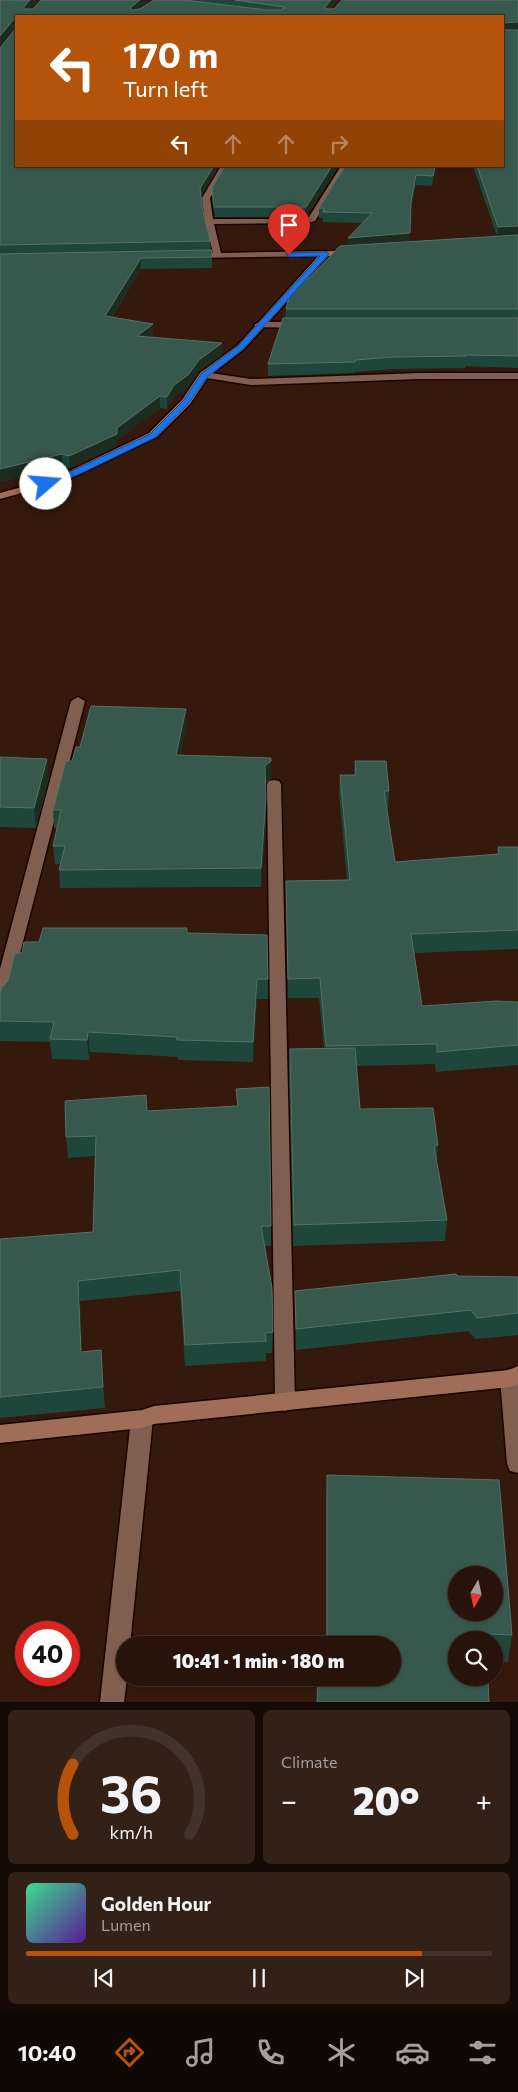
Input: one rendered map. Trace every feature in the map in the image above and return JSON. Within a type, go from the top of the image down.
[{"type":"street","points":[[218,256],[209,222],[206,198],[224,167]]},
{"type":"street","points":[[209,222],[307,222],[312,219],[344,167]]},
{"type":"street","points":[[181,257],[364,252]]},
{"type":"street","points":[[0,496],[61,479],[153,435],[186,402],[204,375],[241,347],[325,254]]},
{"type":"street","points":[[260,325],[309,325]]},
{"type":"street","points":[[204,375],[251,382],[420,376],[518,376]]},
{"type":"street","points":[[0,1000],[78,701]]},
{"type":"street","points":[[274,784],[285,1402]]},
{"type":"street","points":[[0,1434],[514,1376],[518,1464]]},
{"type":"street","points":[[112,1702],[142,1419]]},
{"type":"building","points":[[0,0],[30,0],[24,9],[33,9],[41,0],[140,0],[130,8],[132,10],[140,9],[154,0],[184,0],[266,10],[282,10],[284,7],[235,0],[331,0],[325,9],[334,9],[342,0],[518,0],[518,22],[504,23],[504,15],[15,15],[15,18],[0,36]]},
{"type":"building","points":[[15,29],[15,167],[213,167],[200,188],[203,212],[210,241],[0,245],[0,48]]},
{"type":"building","points":[[504,30],[518,30],[518,226],[498,227],[477,167],[504,167]]},
{"type":"building","points":[[224,167],[331,167],[306,207],[214,207],[212,188]]},
{"type":"building","points":[[344,167],[435,167],[433,176],[416,175],[411,203],[410,233],[348,238],[372,213],[323,212],[324,208],[319,208]]},
{"type":"building","points":[[518,235],[518,309],[286,309],[289,297],[302,279],[307,280],[340,246]]},
{"type":"building","points":[[212,250],[212,257],[141,258],[105,316],[153,324],[137,336],[222,343],[199,360],[188,375],[174,385],[167,397],[160,396],[117,428],[117,434],[69,456],[62,454],[0,469],[0,254]]},
{"type":"building","points":[[283,318],[518,318],[518,356],[394,357],[355,360],[355,362],[268,364]]},
{"type":"building","points":[[91,706],[186,709],[176,755],[271,758],[271,761],[265,766],[266,797],[261,868],[59,870],[65,846],[53,846],[61,810],[53,810],[66,761],[72,761],[76,747],[80,747]]},
{"type":"building","points":[[0,757],[47,759],[34,808],[0,807]]},
{"type":"building","points":[[355,761],[386,761],[389,791],[384,791],[395,862],[499,854],[498,847],[518,847],[518,930],[411,934],[422,1006],[497,1001],[518,1002],[518,1045],[437,1052],[437,1044],[326,1046],[320,978],[288,979],[286,881],[350,880],[340,775],[356,775]]},
{"type":"building","points":[[43,928],[187,928],[187,933],[267,935],[268,979],[257,979],[253,1042],[177,1040],[177,1037],[88,1032],[87,1040],[50,1039],[54,1022],[0,1021],[0,993],[2,987],[8,981],[15,953],[22,953],[24,942],[39,942]]},
{"type":"building","points":[[355,1048],[360,1109],[433,1108],[438,1145],[434,1146],[447,1220],[294,1225],[290,1049]]},
{"type":"building","points":[[269,1087],[271,1226],[261,1226],[272,1288],[273,1332],[265,1333],[266,1341],[185,1345],[180,1270],[78,1281],[81,1352],[101,1350],[103,1387],[0,1397],[0,1239],[93,1232],[96,1136],[66,1137],[65,1101],[146,1095],[147,1111],[238,1106],[236,1089]]},
{"type":"building","points":[[456,1274],[457,1276],[518,1277],[518,1313],[477,1318],[471,1310],[296,1329],[295,1291]]},
{"type":"building","points":[[327,1475],[499,1480],[512,1635],[503,1635],[503,1631],[448,1631],[448,1686],[488,1686],[489,1702],[317,1702],[318,1686],[401,1686],[401,1636],[327,1636]]},
{"type":"route","points":[[46,484],[116,455],[153,435],[186,402],[204,375],[241,347],[325,254],[289,255]]}]
